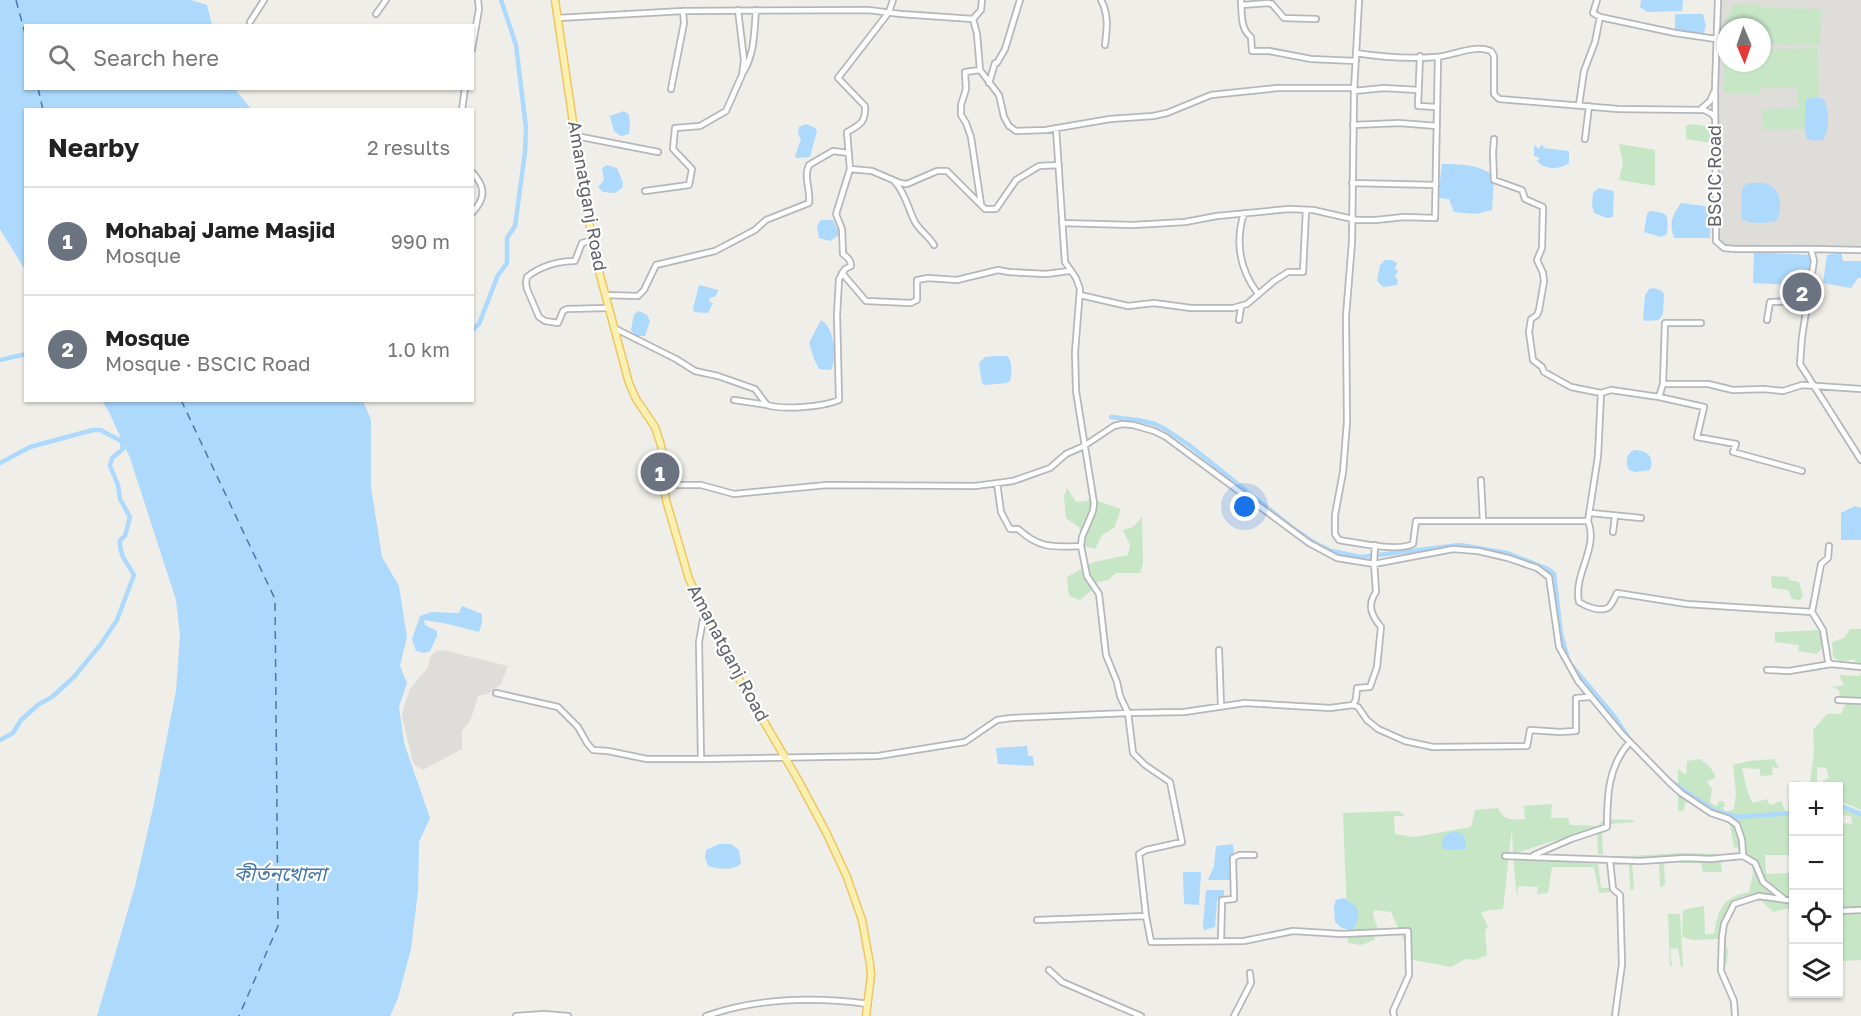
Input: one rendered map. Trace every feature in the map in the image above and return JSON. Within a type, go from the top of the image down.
[{"type":"main road","name":"Amanatganj Road","points":[[555,0],[597,264],[629,383],[636,399],[655,427],[660,442],[668,474],[664,485],[666,500],[689,579],[704,614],[753,705],[786,758],[826,832],[847,877],[862,920],[871,975],[867,1016]]},
{"type":"street","points":[[250,22],[264,0]]},
{"type":"street","points":[[376,14],[386,0]]},
{"type":"street","points":[[474,38],[479,9],[478,0]]},
{"type":"street","points":[[734,400],[782,408],[838,400],[839,279],[842,273],[851,266],[851,262],[843,255],[842,229],[836,214],[850,169],[847,132],[859,126],[866,116],[865,106],[838,78],[889,12],[893,0]]},
{"type":"street","points":[[973,19],[981,10],[982,0]]},
{"type":"street","points":[[989,82],[995,63],[998,63],[1005,49],[1020,0]]},
{"type":"street","points":[[1101,0],[1106,9],[1107,20],[1105,45]]},
{"type":"street","points":[[1359,0],[1346,316],[1347,422],[1343,472],[1335,515],[1335,534],[1339,540],[1395,548],[1413,544],[1416,521],[1588,521]]},
{"type":"street","points":[[1597,0],[1593,14],[1675,33],[1716,39]]},
{"type":"street","name":"BSCIC Road","points":[[1718,0],[1714,89],[1716,241],[1724,248],[1735,249],[1811,249]]},
{"type":"street","points":[[1316,19],[1284,18],[1272,4],[1242,2],[1245,33],[1251,37],[1252,51],[1269,51],[1316,59],[1356,61]]},
{"type":"street","points":[[738,10],[741,42],[744,49],[742,75]]},
{"type":"street","points":[[645,191],[689,184],[692,168],[673,149],[675,128],[700,126],[726,111],[751,60],[756,10]]},
{"type":"street","points":[[558,18],[682,11],[868,10],[973,19]]},
{"type":"street","points":[[671,89],[684,23],[682,11]]},
{"type":"street","points":[[1579,105],[1584,71],[1595,42],[1600,16]]},
{"type":"street","points":[[973,19],[977,34],[980,70],[999,95],[1004,117],[1009,126],[1016,131],[1167,114],[1211,95],[1278,88],[1418,90]]},
{"type":"street","points":[[1356,53],[1377,56],[1438,57],[1450,53],[1485,49],[1491,51],[1494,56],[1494,94],[1499,99],[1589,106],[1699,110],[1708,111],[1715,120]]},
{"type":"street","points":[[1420,57],[1418,106],[1437,107]]},
{"type":"street","points":[[1062,223],[1133,225],[1178,223],[1289,209],[1351,217],[1357,220],[1435,218],[1438,57]]},
{"type":"street","points":[[980,70],[965,72],[966,90],[961,105],[961,115],[971,137],[981,205]]},
{"type":"street","points":[[1699,110],[1710,100],[1714,89]]},
{"type":"street","points":[[462,108],[465,90]]},
{"type":"street","points":[[1585,140],[1589,106]]},
{"type":"street","points":[[1353,125],[1399,123],[1437,126]]},
{"type":"street","points":[[1056,128],[1065,262],[1079,285],[1075,360],[1078,409],[1094,503],[1093,511],[1083,532],[1081,546],[1087,576],[1099,594],[1106,654],[1128,713],[1133,753],[1145,765],[1170,782],[1182,842],[1146,850],[1139,854],[1151,942],[1244,941],[1293,931],[1342,934],[1408,931],[1409,975],[1393,1011],[1394,1016]]},
{"type":"street","points":[[576,136],[658,152]]},
{"type":"street","points":[[1494,139],[1494,180],[1522,190],[1525,199],[1539,203],[1543,207],[1542,248],[1537,260],[1544,280],[1539,310],[1537,315],[1531,319],[1529,332],[1533,360],[1542,367],[1544,372],[1571,387],[1601,393],[1611,390],[1659,397],[1704,407],[1697,436],[1736,444],[1733,452],[1803,471]]},
{"type":"street","points":[[605,295],[638,296],[644,290],[656,265],[715,251],[755,230],[766,220],[809,203],[806,179],[809,165],[833,151],[849,153]]},
{"type":"street","points":[[850,169],[865,169],[908,184],[937,171],[947,171],[985,209],[996,209],[1016,180],[1039,166],[1059,165]]},
{"type":"street","points":[[474,174],[481,181],[484,192],[481,203],[474,211]]},
{"type":"street","points":[[891,178],[901,188],[916,224],[930,237],[934,245]]},
{"type":"street","points":[[1352,183],[1436,185]]},
{"type":"street","points":[[1080,295],[1128,306],[1145,303],[1210,309],[1241,307],[1288,272],[1303,272],[1306,210]]},
{"type":"street","points":[[1244,213],[1239,237],[1240,251],[1245,271],[1258,294]]},
{"type":"street","points":[[593,240],[582,243],[575,261],[559,262],[542,268],[528,277],[526,283],[539,317],[545,321],[558,323],[563,311],[567,309],[608,308]]},
{"type":"street","points":[[1861,250],[1811,249],[1814,261],[1800,364],[1861,460]]},
{"type":"street","points":[[842,273],[866,302],[911,303],[917,300],[917,280],[928,278],[957,280],[998,270],[1046,274],[1069,271]]},
{"type":"street","points":[[1767,320],[1770,302],[1808,301]]},
{"type":"street","points":[[1239,320],[1241,307]]},
{"type":"street","points":[[1659,397],[1663,384],[1665,323],[1701,323]]},
{"type":"street","points":[[614,328],[676,358],[695,371],[718,376],[755,389],[767,405]]},
{"type":"street","points":[[1663,384],[1708,384],[1732,390],[1783,391],[1802,385],[1861,389]]},
{"type":"street","points":[[1601,393],[1598,456],[1588,521],[1592,530],[1590,548],[1582,569],[1577,596],[1579,602],[1590,608],[1609,607],[1617,593],[1687,604],[1812,612]]},
{"type":"street","points":[[664,485],[701,485],[734,494],[827,485],[975,486],[1012,481],[1050,468],[1066,454],[1084,446],[1114,426],[1133,425],[1154,431],[1310,543],[1337,558],[1374,563],[1453,549],[1478,551],[1537,568],[1549,577],[1559,646],[1571,670],[1643,758],[1682,793],[1711,813],[1729,819],[1737,825],[1742,840],[1743,856]]},
{"type":"street","points":[[1481,480],[1483,521]]},
{"type":"street","points":[[998,483],[1001,512],[1010,530],[1018,529],[1032,541],[1040,544],[1081,546]]},
{"type":"street","points":[[1591,513],[1641,518]]},
{"type":"street","points":[[1613,532],[1615,516]]},
{"type":"street","points":[[1353,705],[1357,688],[1370,687],[1377,667],[1381,627],[1373,618],[1370,609],[1376,592],[1375,545]]},
{"type":"street","points":[[1830,546],[1828,558],[1821,564],[1812,612],[1823,630],[1828,661],[1831,664]]},
{"type":"street","points":[[701,759],[699,642],[704,614]]},
{"type":"street","points":[[1219,650],[1221,706]]},
{"type":"street","points":[[1767,670],[1789,671],[1831,664],[1861,667]]},
{"type":"street","points":[[496,693],[558,706],[578,727],[593,750],[646,759],[878,756],[965,742],[997,720],[1184,712],[1245,703],[1330,708],[1353,705],[1358,707],[1367,720],[1378,729],[1405,741],[1433,747],[1527,746],[1530,730],[1576,731],[1576,698],[1590,696]]},
{"type":"street","points":[[1838,700],[1861,701]]},
{"type":"street","points":[[1532,856],[1607,827],[1609,778],[1629,743]]},
{"type":"street","points":[[1221,941],[1222,900],[1234,899],[1233,858],[1239,855],[1254,855]]},
{"type":"street","points":[[1505,855],[1610,861],[1743,856],[1755,863],[1763,882],[1783,898]]},
{"type":"street","points":[[1610,861],[1614,889],[1620,895],[1622,964],[1615,1016]]},
{"type":"street","points":[[1735,1016],[1734,1001],[1721,970],[1724,924],[1734,904],[1759,896],[1789,900]]},
{"type":"street","points":[[1843,911],[1861,910]]},
{"type":"street","points":[[1037,920],[1146,916]]},
{"type":"street","points":[[1049,970],[1062,982],[1141,1016]]},
{"type":"street","points":[[1234,1016],[1251,983],[1250,973]]},
{"type":"street","points":[[706,1016],[729,1008],[797,1000],[868,1004]]},
{"type":"street","points":[[516,1016],[544,1014],[568,1016]]},
{"type":"shaded area","points":[[1719,0],[1861,0],[1861,250],[1727,246],[1717,239],[1718,72],[1771,72],[1771,18],[1719,18]]},
{"type":"shaded area","points":[[443,650],[508,666],[501,684],[488,694],[478,696],[471,719],[462,731],[462,749],[423,770],[414,765],[402,716],[410,689],[428,667],[430,657],[435,652]]},
{"type":"green space","points":[[1733,4],[1761,5],[1761,8],[1821,9],[1820,45],[1771,44],[1771,18],[1728,18],[1729,11],[1732,11]]},
{"type":"green space","points":[[1771,48],[1818,48],[1819,128],[1763,130],[1762,109],[1798,108],[1797,87],[1760,88],[1759,95],[1723,92],[1723,72],[1771,72]]},
{"type":"green space","points":[[1691,124],[1711,127],[1711,143],[1686,139],[1686,126]]},
{"type":"green space","points":[[1619,144],[1655,150],[1655,186],[1619,180],[1623,163]]},
{"type":"green space","points":[[1067,488],[1076,502],[1087,501],[1089,498],[1121,509],[1114,528],[1102,535],[1095,549],[1083,546],[1079,527],[1066,518],[1064,496]]},
{"type":"green space","points":[[1142,517],[1143,564],[1140,573],[1116,573],[1108,580],[1098,582],[1080,600],[1069,596],[1067,577],[1094,562],[1128,555],[1130,545],[1123,530],[1133,527]]},
{"type":"green space","points":[[1771,576],[1788,577],[1789,580],[1799,582],[1803,595],[1800,600],[1792,599],[1788,590],[1772,588]]},
{"type":"green space","points":[[1850,629],[1861,629],[1861,668],[1854,667],[1855,659],[1841,662],[1833,657],[1832,642],[1844,638]]},
{"type":"green space","points":[[1823,630],[1824,644],[1816,654],[1798,651],[1799,645],[1775,642],[1775,632]]},
{"type":"green space","points":[[1861,673],[1861,810],[1843,803],[1843,782],[1822,782],[1829,777],[1826,768],[1817,767],[1817,782],[1810,782],[1814,751],[1813,730],[1827,714],[1841,714],[1847,701],[1840,698],[1839,690],[1832,687],[1844,685],[1839,675],[1859,676]]},
{"type":"green space","points":[[1700,759],[1710,767],[1716,777],[1707,782],[1712,789],[1710,803],[1717,806],[1719,801],[1724,802],[1725,807],[1722,807],[1726,812],[1734,809],[1736,793],[1733,765],[1774,759],[1779,768],[1772,767],[1773,775],[1760,776],[1760,769],[1742,768],[1748,793],[1753,803],[1767,799],[1770,805],[1781,801],[1786,813],[1789,813],[1789,855],[1765,855],[1766,874],[1789,873],[1789,908],[1773,912],[1763,902],[1743,896],[1732,904],[1722,928],[1723,943],[1728,949],[1727,964],[1720,964],[1718,939],[1693,940],[1682,937],[1683,910],[1704,906],[1705,934],[1714,934],[1723,905],[1733,897],[1749,892],[1753,874],[1752,860],[1743,851],[1738,855],[1738,848],[1734,847],[1729,820],[1720,820],[1704,813],[1703,808],[1686,802],[1683,811],[1678,811],[1678,769],[1686,775],[1687,761]]},
{"type":"green space","points":[[1552,804],[1551,818],[1568,818],[1570,825],[1598,826],[1604,819],[1633,820],[1634,822],[1611,824],[1609,830],[1602,832],[1603,854],[1598,854],[1597,831],[1581,832],[1513,854],[1512,828],[1503,909],[1481,913],[1488,926],[1485,931],[1487,955],[1475,960],[1465,959],[1451,967],[1413,960],[1391,912],[1374,910],[1373,915],[1377,926],[1374,940],[1361,945],[1348,943],[1343,813],[1399,811],[1405,816],[1394,816],[1395,834],[1414,837],[1471,827],[1475,810],[1498,808],[1509,819],[1516,820],[1525,819],[1524,806]]},
{"type":"green space","points":[[1843,806],[1861,814],[1861,910],[1843,911],[1843,823],[1852,824],[1851,816],[1843,815]]},
{"type":"green space","points":[[1680,853],[1720,854],[1722,872],[1703,872],[1701,863],[1681,863],[1681,860],[1664,862],[1665,885],[1660,887],[1659,863],[1632,861],[1634,889],[1630,890],[1629,864],[1613,857]]},
{"type":"green space","points":[[1513,855],[1598,864],[1601,888],[1610,888],[1610,892],[1599,893],[1594,867],[1552,867],[1548,893],[1537,894],[1538,887],[1518,886],[1517,898]]},
{"type":"green space","points":[[1861,911],[1861,960],[1843,961],[1843,913]]},
{"type":"green space","points":[[1668,914],[1680,914],[1683,966],[1681,967],[1678,948],[1670,949],[1672,966],[1670,966]]},
{"type":"water","points":[[0,0],[191,0],[207,5],[212,24],[24,24],[24,90],[236,90],[250,108],[24,108],[24,268],[0,229]]},
{"type":"water","points":[[1641,0],[1683,0],[1682,11],[1647,12],[1640,7]]},
{"type":"water","points":[[1675,14],[1703,14],[1706,26],[1703,35],[1675,30]]},
{"type":"water","points":[[1813,97],[1824,99],[1827,109],[1828,125],[1823,140],[1810,140],[1805,132],[1806,100]]},
{"type":"water","points":[[624,111],[629,115],[630,126],[629,134],[621,136],[614,131],[610,116]]},
{"type":"water","points":[[806,124],[817,131],[810,157],[796,158],[801,139],[798,134],[799,127]]},
{"type":"water","points":[[1542,144],[1544,148],[1569,151],[1569,163],[1552,168],[1540,164],[1537,161],[1540,158],[1534,156],[1534,145],[1539,149]]},
{"type":"water","points":[[1442,164],[1476,167],[1494,177],[1492,210],[1476,214],[1454,212],[1449,199],[1438,198]]},
{"type":"water","points":[[607,165],[617,168],[623,183],[622,188],[615,193],[603,192],[598,187],[604,180],[602,168]]},
{"type":"water","points":[[1748,183],[1768,184],[1779,195],[1780,211],[1776,221],[1755,223],[1742,219],[1741,197],[1743,187]]},
{"type":"water","points":[[1599,188],[1614,191],[1613,217],[1607,218],[1594,213],[1593,193]]},
{"type":"water","points":[[1681,203],[1711,207],[1710,238],[1674,238],[1672,219]]},
{"type":"water","points":[[1650,211],[1666,216],[1667,234],[1661,237],[1644,232],[1647,214]]},
{"type":"water","points":[[821,220],[833,220],[840,234],[830,241],[819,238],[817,226]]},
{"type":"water","points":[[1754,252],[1809,255],[1806,286],[1753,283]]},
{"type":"water","points":[[1841,252],[1843,261],[1861,261],[1861,278],[1858,278],[1851,288],[1823,283],[1827,255]]},
{"type":"water","points":[[1385,260],[1397,263],[1395,269],[1398,271],[1395,277],[1398,280],[1397,285],[1383,287],[1377,281],[1380,265]]},
{"type":"water","points":[[699,285],[718,290],[716,296],[710,298],[709,302],[713,303],[708,313],[694,312],[693,309]]},
{"type":"water","points":[[1654,288],[1664,294],[1663,314],[1659,320],[1645,321],[1643,319],[1645,295],[1649,289]]},
{"type":"water","points":[[639,311],[647,315],[650,321],[645,336],[636,336],[631,330],[634,314]]},
{"type":"water","points":[[821,320],[829,329],[834,343],[831,370],[819,369],[809,343]]},
{"type":"water","points":[[985,357],[1009,358],[1012,368],[1010,381],[985,385],[982,383],[979,363]]},
{"type":"water","name":"কীর্তনখোলা","points":[[103,402],[363,402],[371,420],[371,487],[382,557],[399,586],[407,637],[400,666],[407,683],[399,707],[404,743],[430,818],[419,842],[418,891],[411,949],[398,998],[390,1016],[97,1016],[135,886],[153,808],[176,691],[180,635],[176,600],[130,458]]},
{"type":"water","points":[[1634,450],[1643,451],[1649,455],[1650,470],[1635,472],[1629,470],[1627,458]]},
{"type":"water","points":[[1855,506],[1861,508],[1861,540],[1841,540],[1841,513]]},
{"type":"water","points":[[462,606],[482,614],[479,632],[424,620],[425,625],[437,631],[437,636],[430,651],[424,653],[416,651],[412,639],[420,616],[431,612],[459,613]]},
{"type":"water","points":[[1027,746],[1028,756],[1033,756],[1034,766],[998,764],[996,748]]},
{"type":"water","points":[[1452,832],[1462,833],[1466,842],[1465,849],[1443,849],[1442,841],[1445,835]]},
{"type":"water","points":[[719,844],[731,844],[739,850],[741,864],[721,869],[708,866],[705,857],[706,850]]},
{"type":"water","points":[[1233,844],[1230,880],[1208,880],[1214,866],[1216,846]]},
{"type":"water","points":[[1183,872],[1201,872],[1199,905],[1184,904]]},
{"type":"water","points":[[1206,890],[1224,890],[1224,898],[1217,900],[1215,927],[1204,930],[1203,925]]},
{"type":"water","points":[[1344,898],[1357,907],[1356,924],[1352,930],[1342,928],[1335,922],[1336,900]]},
{"type":"waterway","points":[[474,328],[479,324],[498,275],[507,263],[507,238],[515,226],[525,152],[526,128],[516,45],[501,0]]},
{"type":"waterway","points":[[0,360],[24,354]]},
{"type":"waterway","points":[[1111,417],[1137,420],[1165,429],[1189,445],[1294,529],[1331,551],[1361,557],[1460,545],[1507,553],[1548,569],[1554,574],[1561,634],[1568,659]]},
{"type":"waterway","points":[[0,463],[30,447],[93,430],[101,430],[122,442],[125,441]]},
{"type":"waterway","points":[[0,740],[13,733],[21,720],[74,677],[117,620],[134,575],[124,559],[120,546],[120,540],[125,536],[130,517],[120,499],[118,485],[110,466],[112,458],[123,449],[122,442]]},
{"type":"waterway","points":[[1572,666],[1614,716],[1630,740]]},
{"type":"waterway","points":[[1669,780],[1715,811],[1737,817],[1789,813]]},
{"type":"waterway","points":[[1843,807],[1861,814]]},
{"type":"ferry route","points":[[16,0],[24,30]]},
{"type":"ferry route","points":[[38,90],[43,108]]},
{"type":"ferry route","points":[[182,402],[275,599],[278,926],[239,1016]]},
{"type":"place","name":"Mosque","points":[[1802,292]]},
{"type":"place","name":"Mohabaj Jame Masjid","points":[[660,472]]}]
